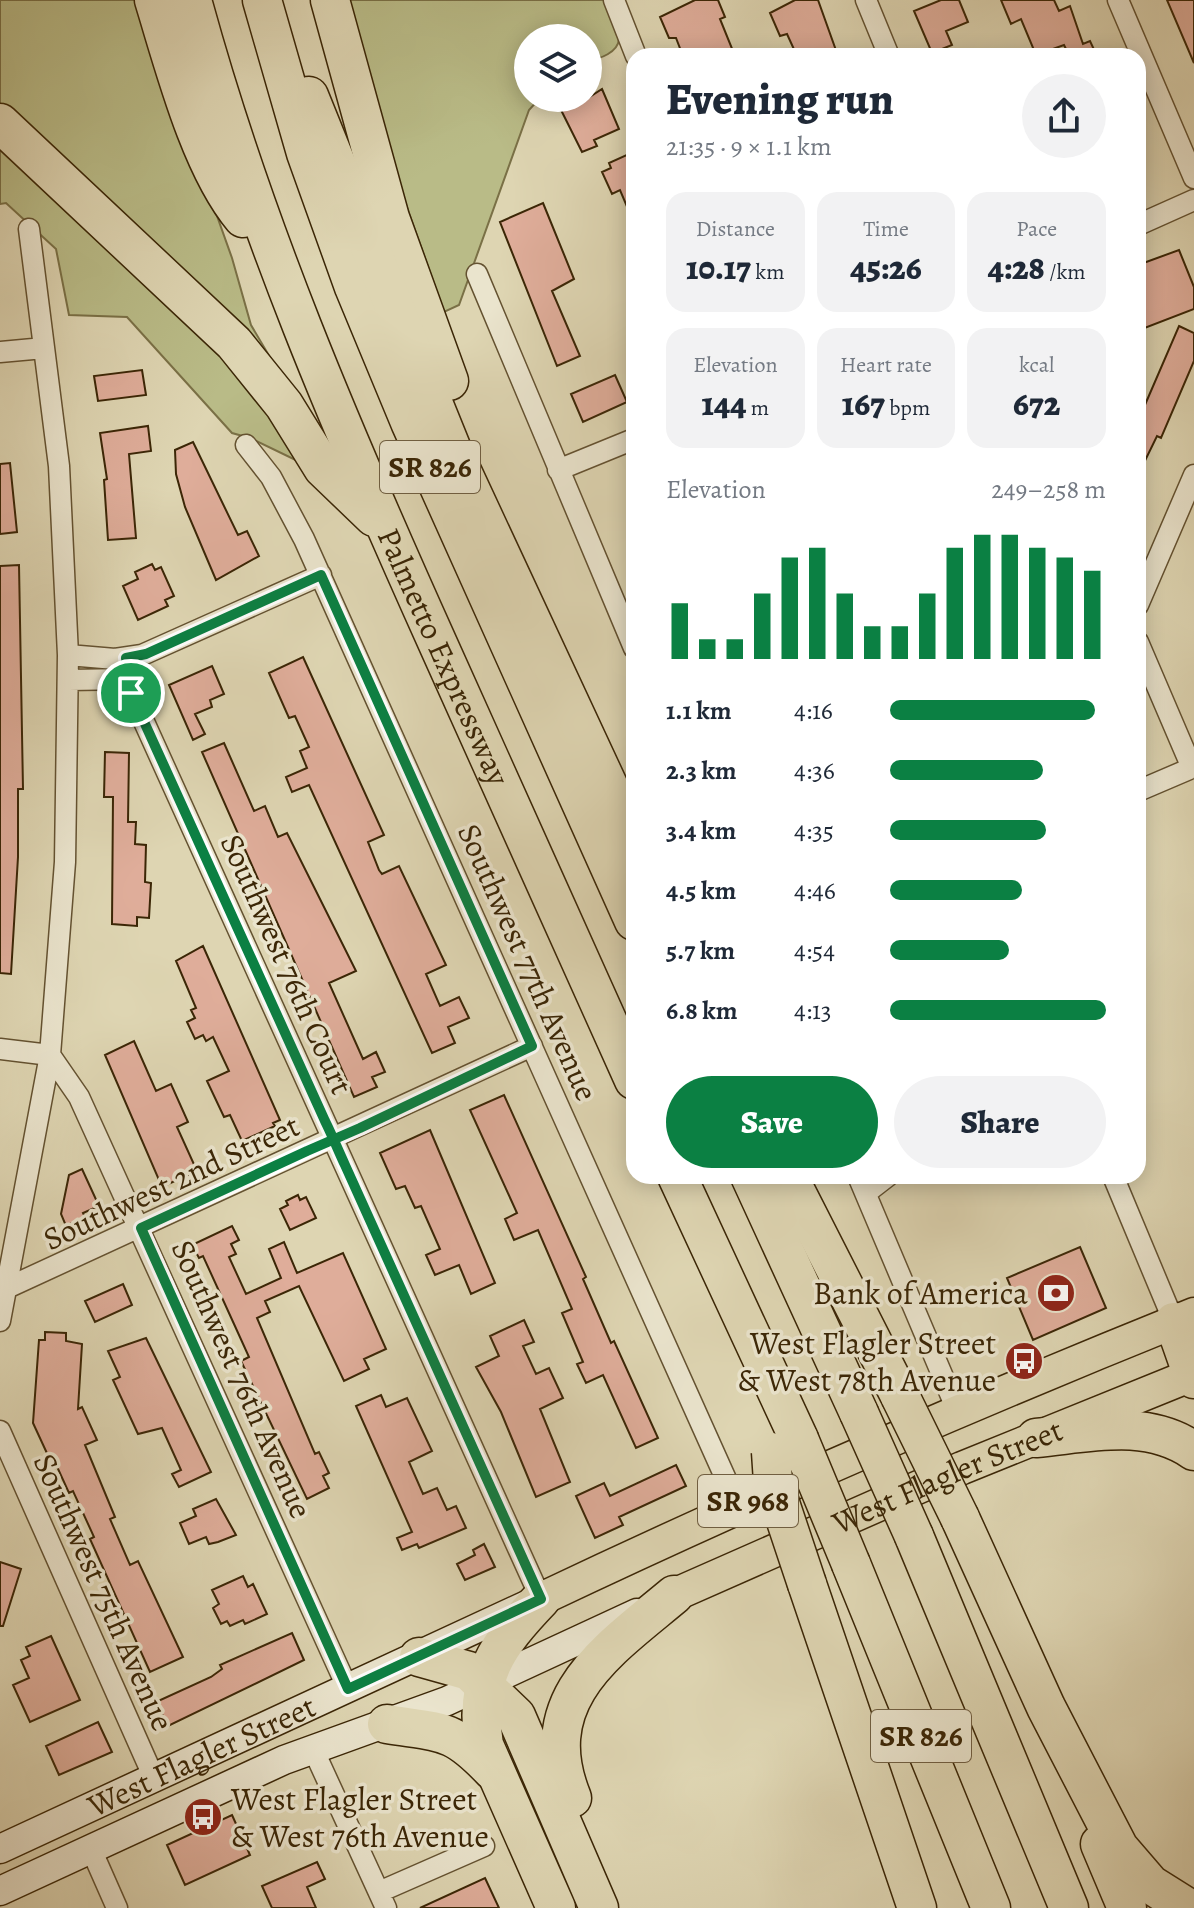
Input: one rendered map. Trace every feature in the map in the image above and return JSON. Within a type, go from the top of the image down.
[{"type":"highway","points":[[154,0],[194,119],[227,199],[272,254]]},
{"type":"highway","name":"Palmetto Expressway","points":[[192,0],[227,123],[272,254],[330,401],[626,1062]]},
{"type":"highway","points":[[264,0],[331,145],[368,250],[453,452],[626,823]]},
{"type":"highway","name":"Palmetto Expressway","points":[[264,0],[306,153],[354,287],[410,422],[626,903]]},
{"type":"highway","points":[[330,0],[390,218],[554,665]]},
{"type":"highway","points":[[0,123],[234,343],[284,405],[323,468],[386,529]]},
{"type":"highway","name":"SR 826","points":[[681,1184],[769,1374],[785,1446],[851,1564],[991,1908]]},
{"type":"highway","name":"SR 826","points":[[754,1184],[914,1536],[1069,1908]]},
{"type":"highway","points":[[792,1184],[960,1518],[1046,1707],[1127,1908]]},
{"type":"highway","points":[[1187,1324],[1194,1376]]},
{"type":"highway","points":[[1036,1438],[1141,1430],[1174,1439],[1194,1451]]},
{"type":"highway","points":[[785,1446],[773,1482],[917,1908]]},
{"type":"highway","points":[[579,1860],[573,1802],[561,1766],[559,1742],[565,1714],[579,1685],[608,1651],[674,1595]]},
{"type":"highway","points":[[541,1599],[498,1648],[485,1685],[480,1723],[484,1745],[556,1908]]},
{"type":"highway","points":[[419,1657],[453,1664],[485,1685],[516,1716],[599,1908]]},
{"type":"highway","points":[[1046,1707],[1119,1848],[1150,1884],[1188,1908]]},
{"type":"highway","points":[[853,1719],[859,1779],[892,1908]]},
{"type":"highway","points":[[387,1724],[447,1732],[468,1745],[496,1773]]},
{"type":"main road","name":"West Flagler Street","points":[[0,1849],[419,1657],[738,1506],[957,1410],[1187,1324]]},
{"type":"main road","name":"West Flagler Street","points":[[0,1891],[313,1749],[485,1685],[674,1595],[1036,1438],[1194,1376]]},
{"type":"main road","points":[[313,1749],[315,1734],[348,1689]]},
{"type":"main road","points":[[91,1849],[93,1827],[107,1800]]},
{"type":"street","points":[[614,0],[633,48]]},
{"type":"street","points":[[866,0],[886,48]]},
{"type":"street","points":[[1118,0],[1138,48]]},
{"type":"street","points":[[1146,66],[1194,178]]},
{"type":"street","points":[[1146,221],[1194,200]]},
{"type":"street","points":[[0,1321],[50,1055],[65,862],[69,680],[59,466],[29,229]]},
{"type":"street","points":[[477,274],[626,629]]},
{"type":"street","points":[[0,352],[44,348]]},
{"type":"street","points":[[558,470],[626,442]]},
{"type":"street","name":"Southwest 77th Avenue","points":[[246,445],[271,477],[321,575],[738,1506]]},
{"type":"street","points":[[1146,586],[1194,475]]},
{"type":"street","points":[[68,655],[126,658],[146,654],[321,575]]},
{"type":"street","name":"Southwest 76th Court","points":[[126,658],[137,708],[541,1599]]},
{"type":"street","points":[[1146,660],[1193,768],[1146,788]]},
{"type":"street","points":[[69,680],[129,679]]},
{"type":"street","name":"Southwest 2nd Street","points":[[7,1288],[334,1140],[532,1046]]},
{"type":"street","points":[[0,1049],[50,1055]]},
{"type":"street","name":"Southwest 76th Avenue","points":[[50,1055],[83,1105],[141,1228],[348,1689]]},
{"type":"street","points":[[1117,1184],[1187,1324]]},
{"type":"street","points":[[862,1185],[957,1410]]},
{"type":"street","name":"Southwest 75th Avenue","points":[[0,1431],[154,1778]]},
{"type":"street","points":[[313,1749],[383,1900],[484,1846]]},
{"type":"street","points":[[91,1849],[117,1908]]},
{"type":"green space","points":[[0,0],[140,0],[232,258],[251,325],[271,359],[0,112]]},
{"type":"green space","points":[[348,0],[605,0],[619,39],[615,48],[602,56],[602,24],[514,24],[514,112],[528,112],[459,305],[444,312],[403,196]]},
{"type":"green space","points":[[0,139],[200,324],[306,465],[250,438],[232,433],[127,317],[69,315],[56,249],[6,203],[0,204]]},
{"type":"building","points":[[695,0],[718,0],[725,17],[720,19],[732,48],[680,48],[676,38],[669,38],[660,17]]},
{"type":"building","points":[[795,0],[818,0],[835,48],[793,48],[787,34],[780,36],[770,13]]},
{"type":"building","points":[[941,0],[959,0],[968,22],[946,31],[952,45],[930,48],[914,11]]},
{"type":"building","points":[[1001,0],[1054,0],[1059,11],[1070,6],[1083,44],[1090,41],[1093,48],[1066,48],[1064,45],[1033,48],[1021,19],[1011,24]]},
{"type":"building","points":[[1167,0],[1194,0],[1194,63]]},
{"type":"building","points":[[602,89],[619,129],[594,140],[597,146],[582,152],[562,112],[602,112]]},
{"type":"building","points":[[626,155],[626,204],[620,190],[612,194],[602,172],[611,168],[609,163]]},
{"type":"building","points":[[543,203],[574,279],[552,291],[580,356],[557,366],[500,222]]},
{"type":"building","points":[[1179,250],[1194,287],[1194,309],[1146,327],[1146,262]]},
{"type":"building","points":[[1179,326],[1194,333],[1194,361],[1161,438],[1157,436],[1146,459],[1146,402]]},
{"type":"building","points":[[142,370],[146,395],[98,401],[94,376]]},
{"type":"building","points":[[615,375],[626,402],[583,422],[571,394]]},
{"type":"building","points":[[148,426],[151,451],[129,454],[136,538],[108,540],[104,480],[107,479],[100,433]]},
{"type":"building","points":[[193,442],[238,535],[247,531],[259,556],[216,580],[185,507],[176,474],[175,450]]},
{"type":"building","points":[[10,463],[17,532],[0,534],[0,464]]},
{"type":"building","points":[[152,564],[155,570],[161,567],[174,596],[165,600],[168,606],[138,620],[123,586],[138,579],[135,572]]},
{"type":"building","points":[[19,565],[23,789],[18,789],[18,857],[11,974],[0,973],[0,566]]},
{"type":"building","points":[[303,657],[384,835],[368,842],[379,870],[382,874],[399,866],[446,965],[426,974],[440,1006],[459,997],[469,1018],[448,1027],[455,1043],[432,1053],[309,785],[292,792],[286,777],[307,768],[300,751],[309,747],[295,716],[289,718],[269,673]]},
{"type":"building","points":[[212,666],[224,694],[210,700],[212,707],[195,714],[205,734],[193,740],[169,685]]},
{"type":"building","points":[[224,743],[254,811],[265,806],[278,837],[287,833],[356,971],[329,983],[363,1059],[376,1052],[385,1072],[372,1077],[377,1087],[354,1097],[202,752]]},
{"type":"building","points":[[105,752],[129,753],[128,822],[136,822],[135,844],[146,845],[145,882],[151,883],[149,918],[137,917],[137,926],[112,924],[113,797],[104,797]]},
{"type":"building","points":[[203,946],[280,1120],[273,1123],[275,1126],[242,1141],[230,1115],[224,1117],[207,1081],[229,1071],[213,1037],[206,1041],[203,1035],[195,1039],[187,1022],[195,1018],[191,1010],[196,1008],[176,961]]},
{"type":"building","points":[[134,1041],[156,1091],[171,1084],[188,1122],[177,1127],[197,1171],[162,1187],[105,1055]]},
{"type":"building","points":[[504,1095],[586,1277],[583,1279],[611,1343],[614,1341],[658,1438],[636,1448],[603,1375],[586,1383],[577,1364],[583,1362],[562,1313],[572,1309],[538,1230],[514,1240],[505,1219],[517,1213],[470,1110]]},
{"type":"building","points":[[430,1130],[495,1283],[471,1294],[459,1265],[435,1275],[426,1255],[440,1249],[421,1206],[415,1208],[405,1186],[396,1189],[380,1153]]},
{"type":"building","points":[[82,1169],[99,1206],[66,1226],[61,1214],[69,1175]]},
{"type":"building","points":[[298,1195],[300,1200],[306,1197],[316,1218],[290,1230],[280,1209],[288,1205],[286,1201]]},
{"type":"building","points":[[232,1226],[239,1240],[231,1244],[236,1254],[229,1257],[246,1294],[281,1278],[269,1249],[284,1242],[297,1273],[343,1253],[386,1349],[364,1359],[369,1369],[344,1381],[299,1286],[265,1301],[270,1312],[257,1318],[315,1454],[319,1452],[329,1473],[323,1476],[329,1488],[307,1499],[241,1361],[249,1357],[203,1256],[199,1258],[192,1245]]},
{"type":"building","name":"Bank of America","points":[[1080,1247],[1106,1308],[1033,1340],[1007,1278]]},
{"type":"building","points":[[123,1284],[132,1305],[95,1322],[85,1301]]},
{"type":"building","points":[[524,1320],[534,1342],[523,1346],[536,1374],[549,1368],[563,1398],[540,1409],[570,1482],[536,1497],[501,1412],[476,1367],[499,1356],[490,1336]]},
{"type":"building","points":[[45,1332],[66,1333],[66,1341],[82,1344],[78,1409],[82,1407],[97,1440],[85,1445],[115,1517],[110,1519],[130,1565],[138,1561],[183,1657],[150,1672],[90,1539],[94,1537],[73,1491],[69,1493],[33,1423],[39,1340],[45,1340]]},
{"type":"building","points":[[146,1338],[211,1472],[179,1487],[172,1474],[181,1470],[162,1428],[138,1434],[113,1380],[120,1377],[108,1351]]},
{"type":"building","points":[[381,1395],[386,1407],[407,1398],[432,1451],[409,1462],[423,1494],[437,1488],[447,1510],[456,1506],[466,1528],[419,1548],[417,1544],[402,1550],[397,1538],[412,1532],[356,1406]]},
{"type":"building","points":[[676,1465],[686,1486],[619,1517],[623,1525],[595,1538],[576,1496],[604,1483],[610,1496]]},
{"type":"building","points":[[216,1499],[236,1535],[209,1544],[206,1537],[189,1544],[180,1523],[196,1516],[193,1509]]},
{"type":"building","points":[[484,1544],[495,1567],[465,1580],[457,1564],[475,1555],[473,1550]]},
{"type":"building","points":[[0,1562],[21,1569],[3,1626],[0,1626]]},
{"type":"building","points":[[243,1576],[248,1587],[253,1584],[267,1614],[245,1624],[243,1620],[230,1626],[227,1621],[221,1624],[213,1608],[219,1604],[212,1590]]},
{"type":"building","points":[[292,1633],[304,1660],[168,1726],[156,1702],[211,1677],[222,1669],[220,1665]]},
{"type":"building","points":[[51,1636],[80,1700],[30,1722],[13,1685],[29,1678],[21,1660],[30,1656],[26,1647]]},
{"type":"building","points":[[98,1722],[112,1752],[59,1775],[46,1746]]},
{"type":"building","points":[[232,1815],[250,1855],[185,1885],[167,1845]]},
{"type":"building","points":[[317,1862],[325,1879],[307,1887],[316,1908],[272,1908],[262,1886]]},
{"type":"building","points":[[485,1878],[499,1908],[420,1908]]},
{"type":"place","name":"Bank of America","points":[[1056,1293]]},
{"type":"place","name":"West Flagler Street & West 78th Avenue","points":[[1024,1361]]},
{"type":"place","name":"West Flagler Street & West 76th Avenue","points":[[203,1817]]},
{"type":"route","points":[[131,693],[126,658],[146,654],[321,575],[532,1046],[360,1128],[334,1140],[307,1151],[141,1228],[348,1689],[541,1599],[334,1140],[131,693]]}]
